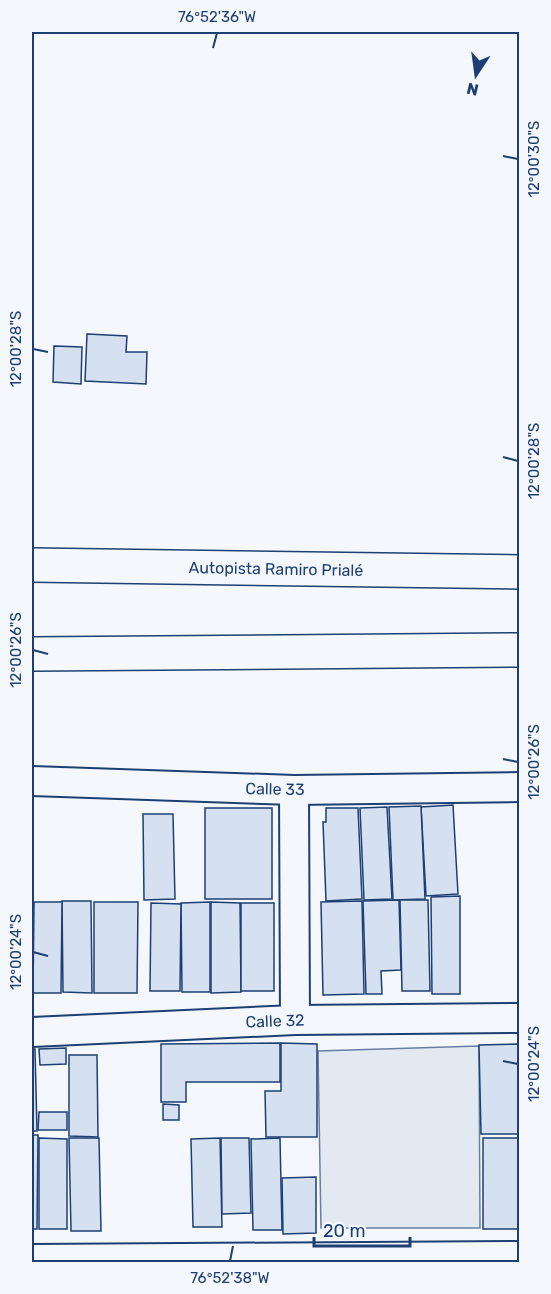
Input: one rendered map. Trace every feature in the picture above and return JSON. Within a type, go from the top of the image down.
[{"type":"highway","name":"Autopista Ramiro Prialé","points":[[32,565],[519,572]]},
{"type":"highway","points":[[32,654],[519,650]]},
{"type":"street","name":"Calle 33","points":[[32,781],[294,790],[519,787]]},
{"type":"street","points":[[294,790],[295,1020]]},
{"type":"street","name":"Calle 32","points":[[32,1032],[295,1020],[519,1018]]},
{"type":"street","points":[[32,1259],[519,1257]]},
{"type":"shaded area","points":[[479,1046],[480,1228],[321,1228],[318,1051]]},
{"type":"building","points":[[87,334],[127,336],[126,352],[147,352],[146,384],[85,381]]},
{"type":"building","points":[[54,346],[82,347],[81,384],[53,382]]},
{"type":"building","points":[[453,805],[458,894],[426,896],[421,807]]},
{"type":"building","points":[[421,806],[425,899],[393,900],[389,807]]},
{"type":"building","points":[[387,807],[392,899],[364,900],[360,808]]},
{"type":"building","points":[[205,808],[272,808],[272,899],[205,899]]},
{"type":"building","points":[[326,808],[358,808],[362,899],[326,901],[323,822],[326,822]]},
{"type":"building","points":[[143,814],[173,814],[175,899],[144,900]]},
{"type":"building","points":[[460,896],[460,994],[432,994],[431,897]]},
{"type":"building","points":[[399,900],[401,970],[381,971],[382,994],[366,994],[363,901]]},
{"type":"building","points":[[400,900],[428,900],[430,991],[402,991]]},
{"type":"building","points":[[62,901],[91,901],[92,993],[63,992]]},
{"type":"building","points":[[362,901],[364,994],[323,995],[321,902]]},
{"type":"building","points":[[34,902],[62,902],[61,993],[33,993]]},
{"type":"building","points":[[94,902],[138,902],[137,993],[94,993]]},
{"type":"building","points":[[210,902],[210,992],[182,992],[181,903]]},
{"type":"building","points":[[211,902],[240,903],[241,992],[211,993]]},
{"type":"building","points":[[151,903],[181,904],[180,991],[150,991]]},
{"type":"building","points":[[241,903],[274,903],[274,991],[241,991]]},
{"type":"building","points":[[32,907],[33,907],[32,995]]},
{"type":"building","points":[[280,1043],[280,1082],[186,1082],[186,1102],[161,1102],[161,1044]]},
{"type":"building","points":[[281,1043],[317,1044],[317,1137],[266,1137],[265,1091],[281,1091]]},
{"type":"building","points":[[520,1044],[520,1134],[481,1134],[479,1045]]},
{"type":"building","points":[[66,1048],[66,1064],[40,1065],[39,1049]]},
{"type":"building","points":[[32,1049],[35,1049],[37,1131],[32,1131]]},
{"type":"building","points":[[69,1055],[97,1055],[98,1137],[69,1136]]},
{"type":"building","points":[[163,1104],[179,1105],[179,1120],[163,1120]]},
{"type":"building","points":[[39,1112],[67,1112],[67,1130],[38,1130]]},
{"type":"building","points":[[32,1135],[38,1135],[37,1229],[32,1229]]},
{"type":"building","points":[[39,1138],[67,1139],[67,1229],[39,1229]]},
{"type":"building","points":[[69,1138],[99,1138],[101,1231],[71,1231]]},
{"type":"building","points":[[220,1138],[222,1227],[193,1227],[191,1139]]},
{"type":"building","points":[[221,1138],[249,1138],[251,1213],[222,1214]]},
{"type":"building","points":[[280,1138],[282,1230],[253,1230],[251,1139]]},
{"type":"building","points":[[483,1138],[519,1138],[520,1229],[483,1229]]},
{"type":"building","points":[[316,1177],[316,1233],[283,1234],[282,1178]]}]
